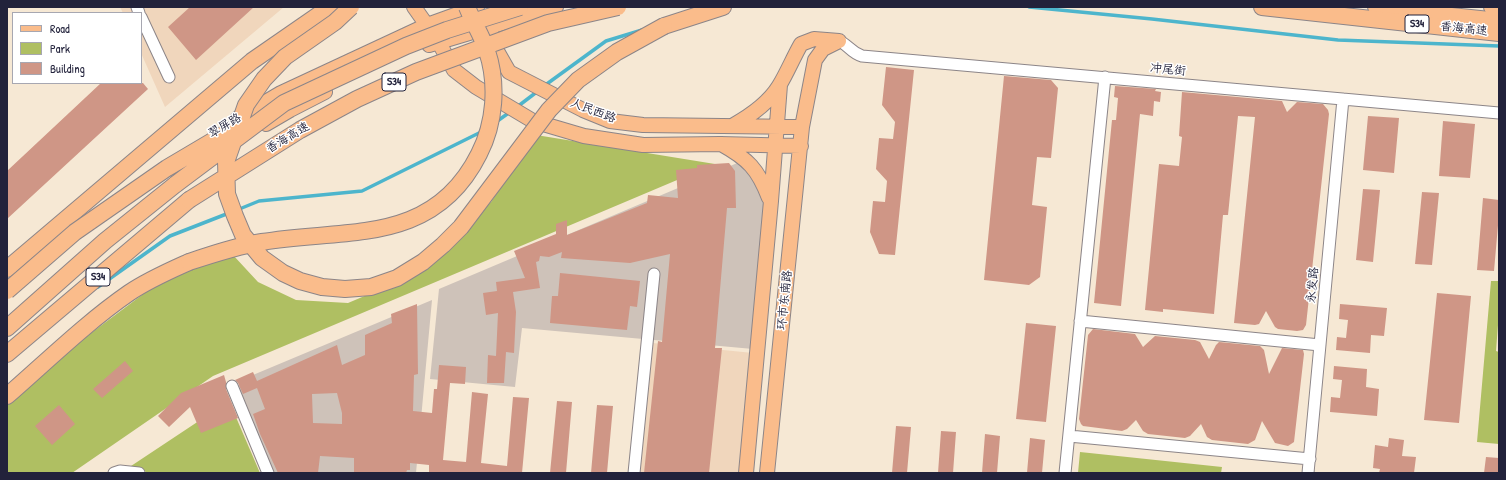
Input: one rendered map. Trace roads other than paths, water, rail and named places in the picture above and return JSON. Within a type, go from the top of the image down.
[{"type":"highway","points":[[7,269],[252,61],[330,7]]},
{"type":"highway","points":[[351,7],[335,22],[285,58],[264,79],[246,105],[226,162],[227,194],[235,216],[243,235],[262,258],[283,273],[300,281],[322,287],[345,289],[371,287],[397,278],[423,262],[443,245],[461,227],[549,110],[578,80],[617,52],[664,26],[723,7]]},
{"type":"highway","name":"S34","points":[[7,328],[105,242],[158,198],[284,102],[406,46],[447,30],[520,7]]},
{"type":"highway","name":"香海高速","points":[[7,354],[189,200],[300,130],[357,99],[430,66],[548,23],[618,7]]},
{"type":"highway","name":"香海高速","points":[[1262,7],[1499,33]]},
{"type":"highway","name":"香海高速","points":[[1492,7],[1499,8]]},
{"type":"highway","points":[[7,396],[91,323],[129,293],[165,273],[189,262],[228,249],[262,242],[359,233],[383,228],[408,221],[430,210],[445,200],[459,186],[474,164],[489,131],[493,110],[492,70],[486,50],[457,9]]},
{"type":"highway","points":[[7,291],[75,232],[167,168],[233,128],[284,102]]},
{"type":"main road","name":"人民西路","points":[[414,7],[438,41],[454,70],[476,88],[533,121],[584,136],[643,145],[775,144],[801,146]]},
{"type":"main road","name":"翠屏路","points":[[7,299],[128,192],[205,138],[281,93],[427,25],[457,9],[477,7]]},
{"type":"main road","name":"人民西路","points":[[486,7],[497,51],[509,72],[584,110],[610,120],[643,125],[802,127]]},
{"type":"main road","points":[[457,9],[490,26],[556,7]]},
{"type":"main road","points":[[1375,7],[1499,20]]},
{"type":"main road","name":"翠屏路","points":[[7,325],[144,203],[208,159],[290,110],[378,66],[438,41],[490,26]]},
{"type":"main road","points":[[731,126],[748,117],[771,98],[780,85],[801,44],[814,39],[839,41]]},
{"type":"main road","name":"环市东南路","points":[[767,473],[802,127],[815,60],[823,50],[839,41]]},
{"type":"main road","name":"环市东南路","points":[[746,473],[780,85]]},
{"type":"main road","points":[[720,144],[736,153],[750,164],[763,181],[771,201]]},
{"type":"street","points":[[142,19],[169,77]]},
{"type":"street","name":"冲尾街","points":[[839,41],[846,45],[850,50],[862,56],[1499,113]]},
{"type":"street","points":[[1065,473],[1105,77]]},
{"type":"street","name":"永发路","points":[[1308,473],[1343,99]]},
{"type":"street","points":[[634,473],[654,274]]},
{"type":"street","points":[[1080,321],[1320,345]]},
{"type":"street","points":[[232,386],[268,473]]},
{"type":"street","points":[[1069,436],[1310,458]]},
{"type":"street","points":[[114,473],[120,470],[138,473]]},
{"type":"waterway","points":[[1029,7],[1338,40],[1499,46]]},
{"type":"waterway","points":[[544,86],[606,41],[642,30]]},
{"type":"waterway","points":[[517,107],[538,91]]},
{"type":"waterway","points":[[496,122],[510,112]]},
{"type":"waterway","points":[[237,210],[259,201],[362,191],[483,131]]},
{"type":"waterway","points":[[98,287],[170,236],[229,213]]}]
